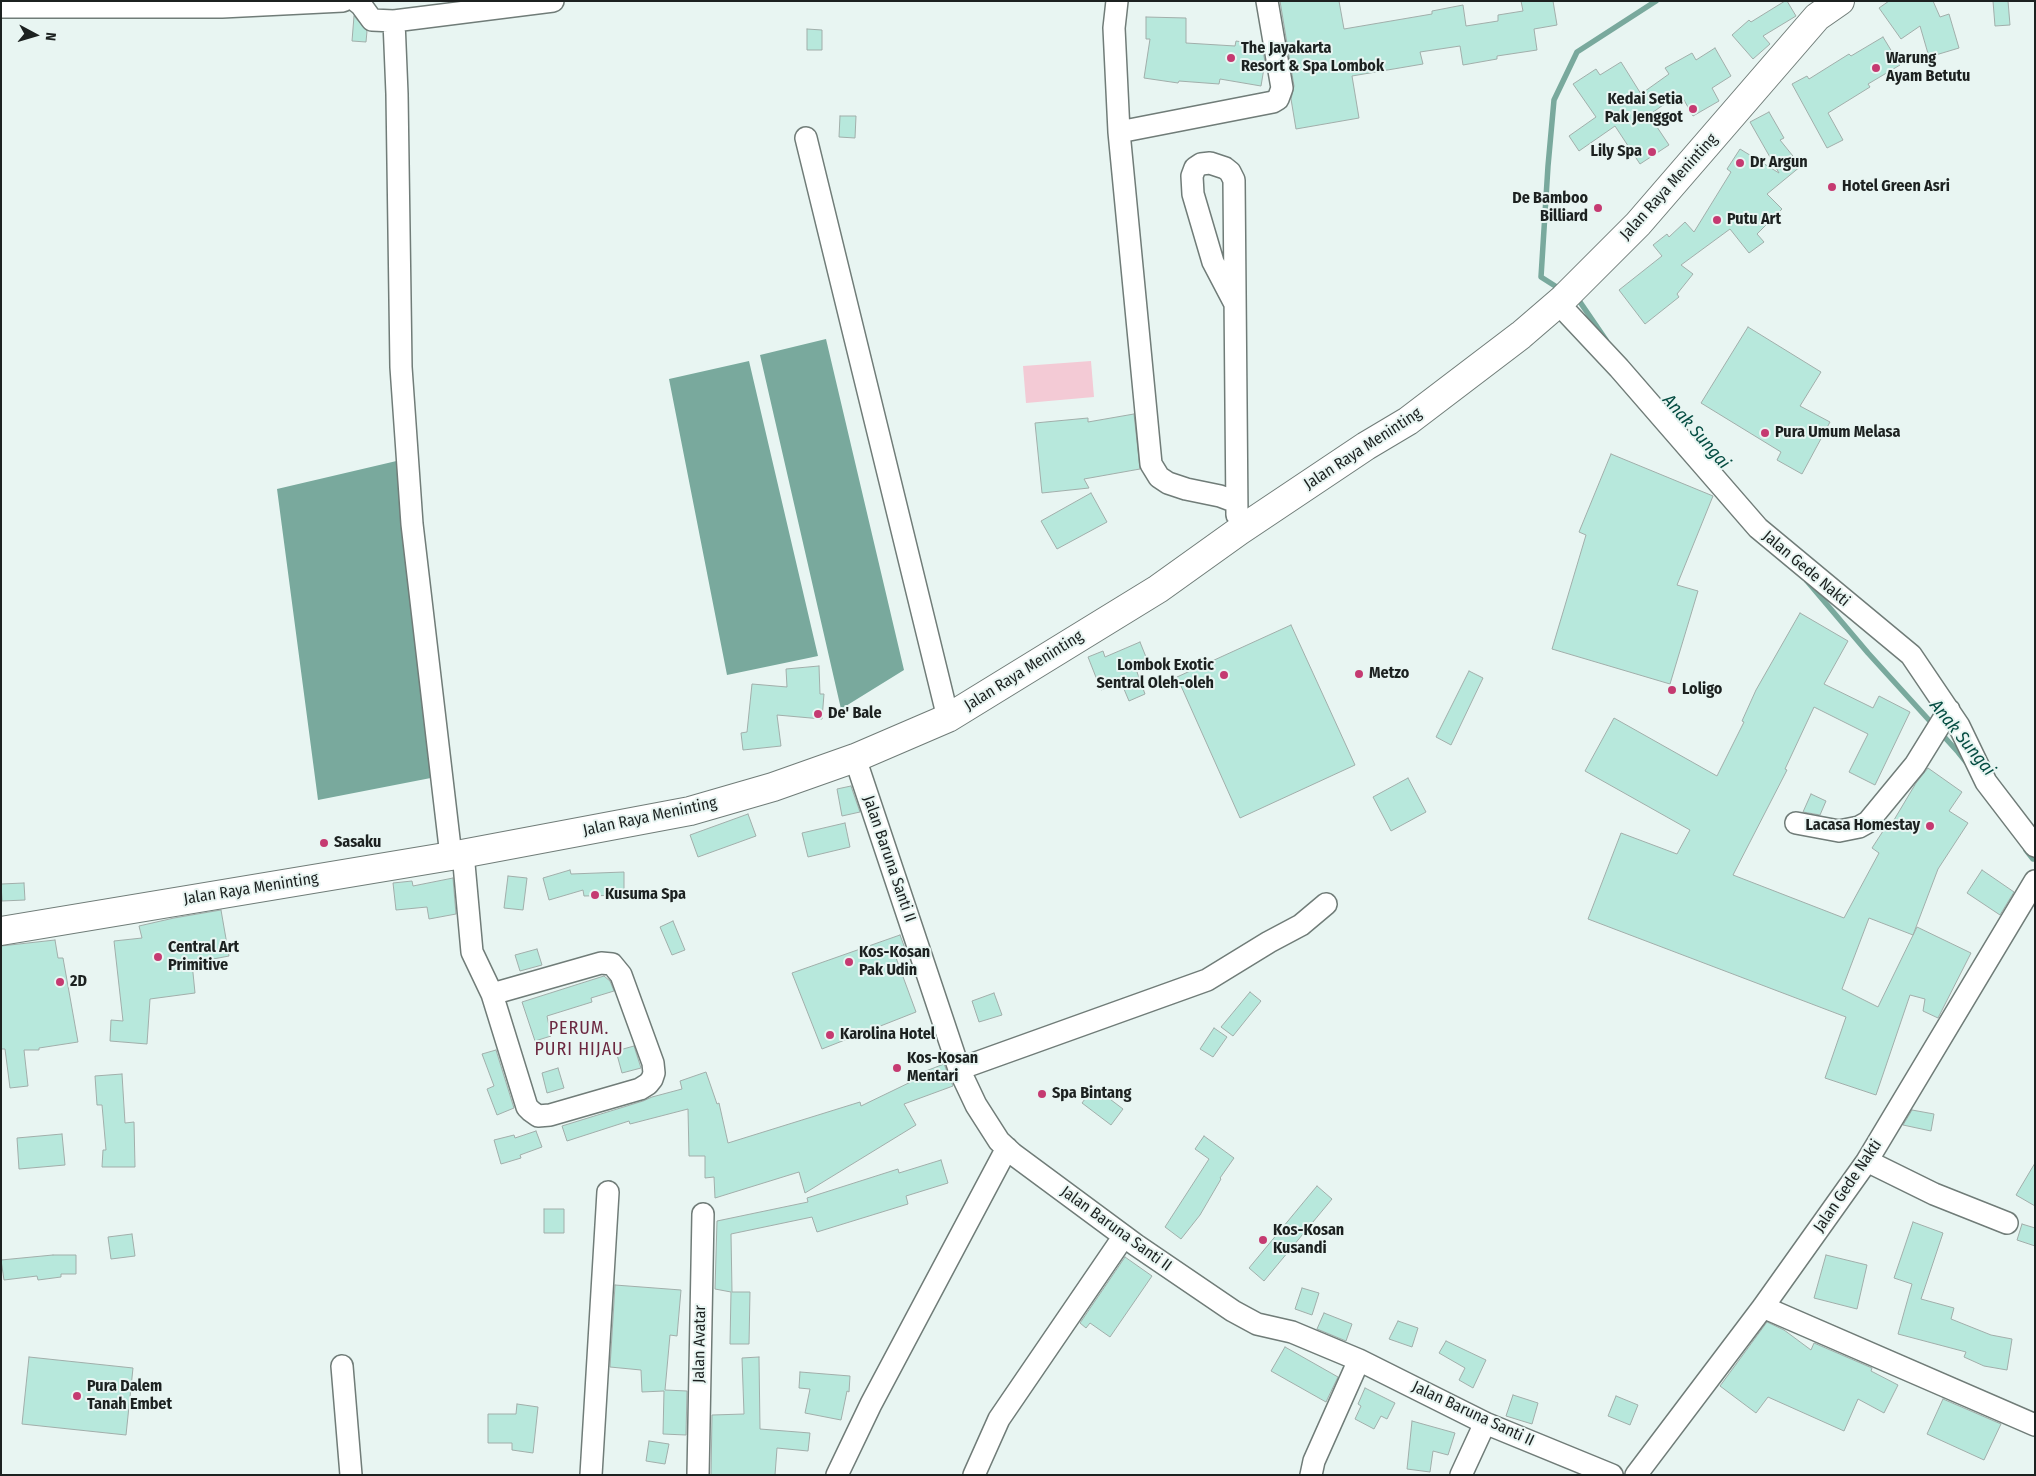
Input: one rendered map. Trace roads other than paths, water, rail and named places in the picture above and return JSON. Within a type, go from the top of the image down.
[{"type":"highway","name":"Jalan Raya Meninting","points":[[1,931],[457,854],[690,811],[773,787],[855,758],[948,718],[1158,589],[1239,531],[1366,446],[1408,421],[1476,371],[1561,301],[1638,224],[1771,67],[1789,50],[1817,17],[1840,1]]},
{"type":"street","points":[[1,6],[222,7],[343,1]]},
{"type":"street","points":[[356,1],[372,20],[394,21],[553,1]]},
{"type":"street","points":[[1117,1],[1114,28],[1119,132],[1151,464],[1159,478],[1168,484],[1186,490],[1220,496],[1236,502]]},
{"type":"street","points":[[1119,132],[1273,102],[1278,99],[1282,88],[1267,1]]},
{"type":"street","points":[[394,21],[398,104],[401,367],[411,514],[472,952],[492,994],[527,1107],[538,1116],[550,1115],[640,1088],[648,1084],[652,1079],[654,1073],[653,1063],[621,975],[612,964],[601,963],[492,994]]},
{"type":"street","points":[[806,138],[948,718]]},
{"type":"street","points":[[1235,304],[1213,262],[1194,194],[1192,176],[1195,168],[1201,164],[1225,168],[1230,172],[1234,180],[1235,304],[1236,502],[1239,531]]},
{"type":"street","name":"Jalan Gede Nakti","points":[[1561,301],[1758,528],[1910,655],[1941,722],[1959,726],[1986,782],[2035,846]]},
{"type":"street","points":[[1796,823],[1839,831],[1859,827],[1868,822],[1915,765],[1941,722]]},
{"type":"street","name":"Jalan Baruna Santi II","points":[[855,758],[959,1069],[976,1105],[999,1141],[1124,1236],[1249,1320],[1257,1324],[1292,1332],[1358,1360],[1485,1423],[1612,1475]]},
{"type":"street","name":"Jalan Gede Nakti","points":[[1636,1475],[1763,1307],[1867,1161],[2035,881]]},
{"type":"street","points":[[959,1069],[1207,980],[1301,924],[1326,904]]},
{"type":"street","points":[[836,1475],[871,1404],[1007,1148]]},
{"type":"street","points":[[1867,1161],[1934,1194],[2007,1223]]},
{"type":"street","points":[[591,1475],[608,1192]]},
{"type":"street","name":"Jalan Avatar","points":[[698,1475],[703,1214]]},
{"type":"street","points":[[974,1475],[999,1418],[1124,1236]]},
{"type":"street","points":[[1763,1307],[2035,1425]]},
{"type":"street","points":[[1311,1475],[1314,1461],[1358,1360]]},
{"type":"street","points":[[342,1366],[351,1475]]},
{"type":"street","points":[[1460,1475],[1485,1423]]},
{"type":"waterway","name":"Anak Sungai","points":[[1563,291],[1541,277],[1554,100],[1577,52],[1656,1]]},
{"type":"waterway","name":"Anak Sungai","points":[[1575,298],[1580,302],[1606,340]]},
{"type":"waterway","name":"Anak Sungai","points":[[1807,581],[1868,653],[1966,762]]},
{"type":"waterway","name":"Anak Sungai","points":[[2026,850],[2035,859]]},
{"type":"place","name":"The Jayakarta Resort & Spa Lombok","points":[[1231,58]]},
{"type":"place","name":"Warung Ayam Betutu","points":[[1876,68]]},
{"type":"place","name":"Kedai Setia Pak Jenggot","points":[[1693,109]]},
{"type":"place","name":"Lily Spa","points":[[1652,152]]},
{"type":"place","name":"Dr Argun","points":[[1740,163]]},
{"type":"place","name":"Hotel Green Asri","points":[[1832,187]]},
{"type":"place","name":"De Bamboo Billiard","points":[[1598,208]]},
{"type":"place","name":"Putu Art","points":[[1717,220]]},
{"type":"place","name":"Pura Umum Melasa","points":[[1765,433]]},
{"type":"place","name":"Metzo","points":[[1359,674]]},
{"type":"place","name":"Lombok Exotic Sentral Oleh-oleh","points":[[1224,675]]},
{"type":"place","name":"Loligo","points":[[1672,690]]},
{"type":"place","name":"De' Bale","points":[[818,714]]},
{"type":"place","name":"Lacasa Homestay","points":[[1930,826]]},
{"type":"place","name":"Sasaku","points":[[324,843]]},
{"type":"place","name":"Kusuma Spa","points":[[595,895]]},
{"type":"place","name":"Central Art Primitive","points":[[158,957]]},
{"type":"place","name":"Kos-Kosan Pak Udin","points":[[849,962]]},
{"type":"place","name":"2D","points":[[60,982]]},
{"type":"place","name":"Karolina Hotel","points":[[830,1035]]},
{"type":"place","name":"Kos-Kosan Mentari","points":[[897,1068]]},
{"type":"place","name":"Spa Bintang","points":[[1042,1094]]},
{"type":"place","name":"Kos-Kosan Kusandi","points":[[1263,1240]]},
{"type":"place","name":"Pura Dalem Tanah Embet","points":[[77,1396]]},
{"type":"district","name":"PERUM. PURI HIJAU","points":[[579,1039]]}]
